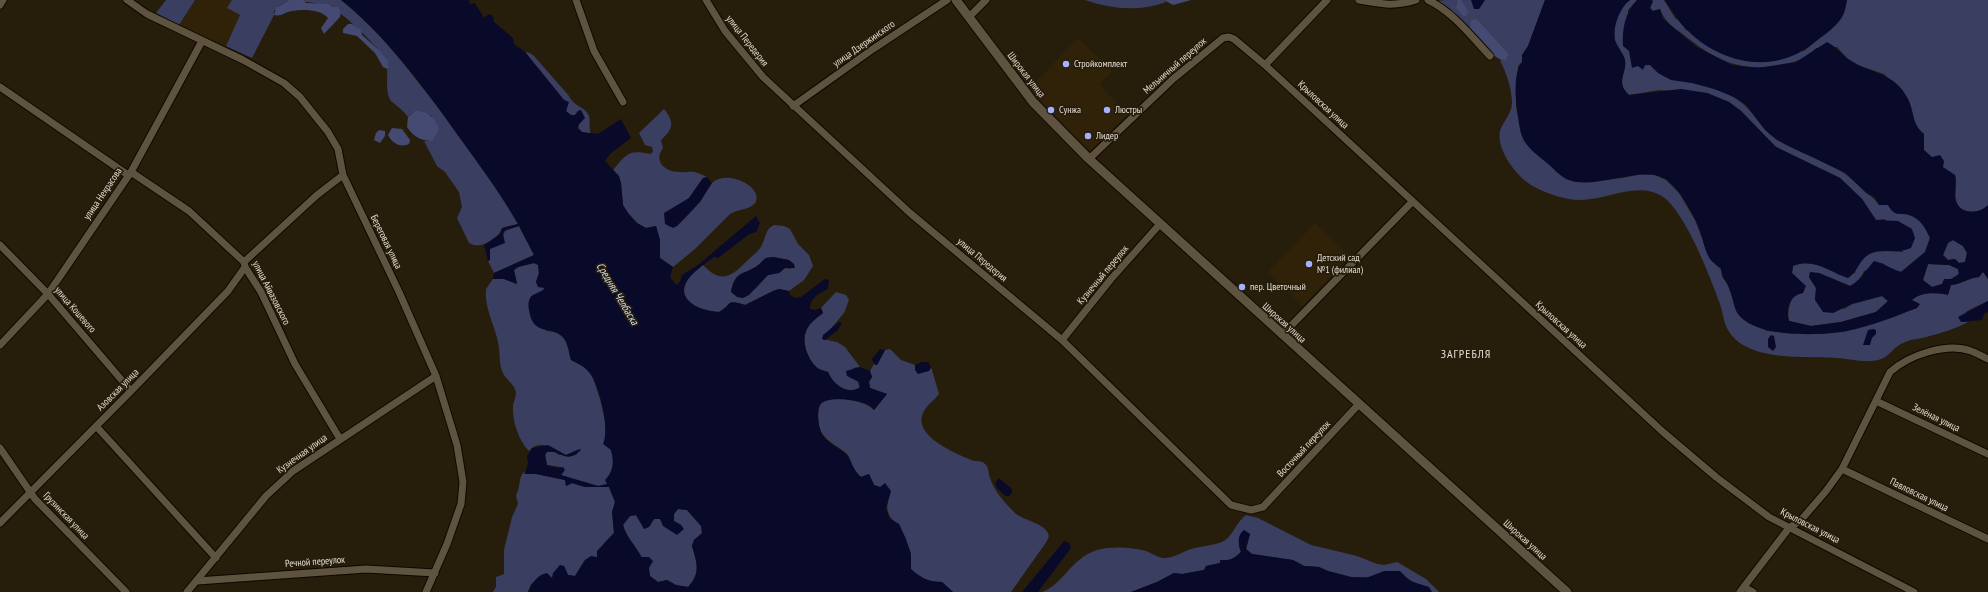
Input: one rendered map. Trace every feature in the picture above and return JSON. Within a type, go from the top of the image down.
[{"type":"street","points":[[0,5],[3,0]]},
{"type":"street","name":"Береговая улица","points":[[127,0],[147,14],[243,60],[293,90],[333,140],[340,158],[343,175],[400,292],[436,376],[454,432],[463,482],[459,511],[448,544],[426,592]]},
{"type":"street","points":[[576,0],[594,51],[623,102]]},
{"type":"street","name":"улица Передерия","points":[[706,0],[725,31],[740,51],[763,77],[793,106],[910,213],[1062,340],[1225,501],[1244,510],[1256,510],[1263,507]]},
{"type":"street","name":"улица Дзержинского","points":[[793,106],[873,49],[947,0]]},
{"type":"street","name":"Широкая улица","points":[[956,0],[1033,102],[1089,159],[1567,592]]},
{"type":"street","points":[[969,17],[986,0]]},
{"type":"street","points":[[1265,65],[1327,0]]},
{"type":"street","points":[[1359,0],[1389,5],[1400,5],[1416,0]]},
{"type":"street","points":[[1428,0],[1453,16],[1490,56]]},
{"type":"street","name":"Крыловская улица","points":[[1222,38],[1229,37],[1240,43],[1265,65],[1663,432],[1746,501],[1769,517],[1789,528],[1805,534],[1914,592]]},
{"type":"street","name":"Мельничный переулок","points":[[1089,159],[1173,80],[1222,38]]},
{"type":"street","name":"улица Некрасова","points":[[0,345],[48,294],[129,173],[202,41]]},
{"type":"street","name":"улица Айвазовского","points":[[0,87],[129,173],[189,210],[245,265],[261,292],[295,364],[340,439]]},
{"type":"street","name":"Азовская улица","points":[[0,522],[131,391],[228,291],[245,265],[317,195],[343,175]]},
{"type":"street","points":[[1282,335],[1412,202]]},
{"type":"street","name":"Кузнечный переулок","points":[[1062,340],[1111,279],[1160,224]]},
{"type":"street","name":"улица Кошевого","points":[[0,245],[48,294],[131,391]]},
{"type":"street","points":[[1753,592],[1742,590],[1789,528],[1801,520],[1814,507],[1842,469],[1890,372],[1899,364],[1936,351],[1960,349],[1971,351],[1988,359]]},
{"type":"street","name":"Кузнечная улица","points":[[187,592],[252,512],[281,482],[302,464],[436,376]]},
{"type":"street","name":"Зелёная улица","points":[[1876,400],[1988,454]]},
{"type":"street","name":"Восточный переулок","points":[[1263,507],[1359,404]]},
{"type":"street","points":[[96,426],[216,558]]},
{"type":"street","name":"Грузинская улица","points":[[0,448],[35,498],[126,592]]},
{"type":"street","name":"Павловская улица","points":[[1842,469],[1988,539]]},
{"type":"street","name":"Речной переулок","points":[[197,581],[366,569],[435,572]]},
{"type":"shaded area","points":[[166,0],[195,0],[179,25],[156,13]]},
{"type":"shaded area","points":[[195,0],[232,0],[228,8],[240,15],[226,46],[179,25]]},
{"type":"shaded area","points":[[232,0],[289,0],[280,5],[274,11],[274,15],[252,58],[226,46],[240,15],[227,8]]},
{"type":"shaded area","points":[[289,0],[341,0],[368,24],[392,50],[437,106],[469,149],[518,224],[505,227],[494,239],[484,244],[474,245],[469,243],[457,218],[462,207],[459,192],[445,172],[437,166],[424,141],[432,141],[432,116],[416,111],[408,117],[391,101],[387,90],[387,69],[389,66],[387,61],[376,47],[341,14],[341,12],[329,4],[320,5]]},
{"type":"shaded area","points":[[289,0],[303,0],[306,3],[329,4],[333,7],[338,7],[341,12],[340,17],[324,34],[321,28],[328,18],[316,11],[301,10],[274,15],[276,8]]},
{"type":"shaded area","points":[[1085,0],[1164,0],[1166,2],[1146,7],[1126,8],[1105,6]]},
{"type":"shaded area","points":[[1164,0],[1191,0],[1173,5]]},
{"type":"shaded area","points":[[1458,0],[1461,0],[1468,11],[1466,16],[1463,16],[1456,8]]},
{"type":"shaded area","points":[[1545,0],[1528,46],[1522,55],[1522,62],[1518,66],[1516,107],[1518,117],[1566,179],[1586,181],[1623,178],[1641,174],[1655,175],[1666,180],[1679,193],[1695,220],[1710,259],[1721,269],[1722,277],[1728,284],[1738,314],[1767,331],[1786,333],[1824,333],[1846,331],[1917,308],[1911,300],[1915,297],[1928,293],[1948,294],[1951,285],[1979,277],[1983,271],[1988,279],[1988,301],[1967,311],[1961,322],[1968,322],[1958,327],[1906,342],[1896,347],[1882,359],[1873,361],[1793,357],[1748,348],[1737,340],[1728,330],[1716,292],[1698,249],[1683,221],[1667,200],[1658,194],[1636,190],[1591,199],[1568,199],[1555,196],[1536,188],[1519,175],[1504,154],[1500,138],[1501,127],[1512,107],[1510,86],[1500,60],[1506,61],[1509,54],[1479,21],[1470,30],[1457,16],[1438,1]]},
{"type":"shaded area","points":[[1630,0],[1637,0],[1628,10],[1628,40],[1631,55],[1638,66],[1650,65],[1666,77],[1709,87],[1733,97],[1740,101],[1776,139],[1836,168],[1850,177],[1879,205],[1888,205],[1896,213],[1912,216],[1918,220],[1927,231],[1930,238],[1925,252],[1901,272],[1890,269],[1882,263],[1864,271],[1858,283],[1850,286],[1819,273],[1809,277],[1816,288],[1815,300],[1844,309],[1852,304],[1882,296],[1888,301],[1876,312],[1841,322],[1811,326],[1789,321],[1788,315],[1790,305],[1800,281],[1792,273],[1793,266],[1801,263],[1813,264],[1828,267],[1840,275],[1855,273],[1862,259],[1868,255],[1888,251],[1903,252],[1885,219],[1876,220],[1862,199],[1840,178],[1776,147],[1741,111],[1729,102],[1707,93],[1659,90],[1629,95],[1622,82],[1625,60],[1616,43],[1615,26],[1622,8]]},
{"type":"shaded area","points":[[1651,0],[1664,0],[1675,18],[1681,22],[1686,30],[1804,51],[1842,17],[1847,0],[1988,0],[1988,205],[1980,210],[1970,212],[1958,206],[1955,198],[1955,175],[1947,172],[1924,150],[1924,134],[1916,127],[1908,99],[1884,74],[1860,66],[1848,59],[1837,47],[1816,48],[1800,60],[1781,65],[1753,67],[1729,62],[1707,52],[1676,29],[1667,21],[1660,9],[1653,11],[1650,8],[1653,1]]},
{"type":"shaded area","points":[[1474,19],[1479,21],[1509,54],[1506,61],[1501,60],[1491,53],[1470,30],[1471,21]]},
{"type":"shaded area","points":[[348,24],[352,24],[361,30],[362,35],[380,51],[388,61],[389,67],[387,69],[383,67],[375,53],[357,36],[343,33],[343,29]]},
{"type":"shaded area","points":[[1078,38],[1112,71],[1099,85],[1128,114],[1090,151],[1029,89]]},
{"type":"shaded area","points":[[525,52],[534,56],[571,100],[585,110],[590,118],[591,134],[582,132],[578,128],[582,121],[578,111],[575,115],[571,115],[566,111],[568,102],[564,100]]},
{"type":"shaded area","points":[[664,109],[670,118],[671,126],[661,140],[663,148],[659,157],[662,165],[674,172],[695,172],[707,177],[703,178],[689,198],[680,205],[677,226],[689,214],[712,183],[719,179],[736,179],[744,182],[755,192],[757,198],[753,205],[730,214],[695,249],[673,267],[660,258],[660,240],[656,226],[646,228],[637,223],[623,205],[621,183],[613,170],[628,154],[637,152],[650,154],[653,152],[652,147],[645,145],[639,133]]},
{"type":"shaded area","points":[[415,111],[427,113],[436,121],[439,129],[432,141],[424,140],[418,137],[407,127],[408,117]]},
{"type":"shaded area","points":[[392,128],[402,129],[410,140],[409,144],[399,145],[392,140],[388,135]]},
{"type":"shaded area","points":[[379,130],[385,131],[385,136],[380,143],[374,140],[376,133]]},
{"type":"shaded area","name":"Детский сад №1 (филиал)","points":[[1315,223],[1350,256],[1303,306],[1268,272]]},
{"type":"shaded area","points":[[774,225],[784,226],[790,229],[798,244],[809,255],[813,266],[804,280],[789,291],[779,289],[745,305],[732,302],[719,312],[699,308],[688,301],[684,290],[687,280],[693,273],[703,265],[715,275],[726,276],[731,274],[741,267],[759,249],[767,231]],"holes":[[[773,257],[789,260],[791,269],[785,268],[779,273],[768,275],[754,290],[731,291],[737,276],[757,266],[766,258]]]},
{"type":"shaded area","points":[[519,226],[534,255],[494,273],[488,261],[490,260],[489,249],[499,244],[506,229]]},
{"type":"shaded area","points":[[1953,240],[1963,246],[1967,253],[1965,262],[1959,263],[1955,259],[1948,260],[1943,255],[1948,243]]},
{"type":"shaded area","points":[[534,263],[538,265],[539,273],[536,282],[545,287],[543,290],[546,331],[562,336],[567,344],[571,360],[583,366],[592,375],[600,399],[607,437],[614,461],[607,484],[598,486],[560,475],[563,473],[561,467],[547,465],[545,455],[547,452],[555,452],[559,455],[566,455],[543,445],[538,445],[529,451],[516,430],[513,405],[516,393],[514,387],[504,376],[500,364],[498,341],[487,304],[486,289],[493,279],[504,279],[517,284],[514,270],[518,267]],"holes":[[[577,450],[579,451],[576,455],[566,455]]]},
{"type":"shaded area","points":[[1928,264],[1949,265],[1958,269],[1959,274],[1942,284],[1932,287],[1923,280]]},
{"type":"shaded area","points":[[836,292],[846,295],[849,300],[844,313],[822,339],[837,342],[845,347],[860,367],[853,368],[860,388],[855,390],[841,387],[833,381],[828,372],[815,366],[809,358],[805,347],[807,329],[813,321],[823,313],[821,308]]},
{"type":"shaded area","points":[[890,349],[901,360],[915,365],[915,370],[929,371],[931,367],[939,394],[923,413],[922,421],[924,429],[930,436],[946,448],[971,460],[984,463],[987,467],[994,488],[1007,505],[1019,516],[1044,528],[1049,536],[1011,592],[953,592],[942,582],[929,580],[911,569],[911,554],[899,524],[890,517],[887,507],[888,499],[880,487],[874,485],[869,474],[861,477],[853,468],[847,454],[828,440],[822,433],[819,426],[818,413],[820,405],[824,401],[838,398],[847,399],[856,401],[874,410],[887,394],[870,388],[869,382],[872,377],[870,371],[874,364],[877,365],[885,350]]},
{"type":"shaded area","points":[[524,472],[525,474],[536,474],[565,480],[566,486],[572,483],[585,487],[609,487],[615,502],[612,512],[614,533],[605,542],[597,557],[585,560],[575,576],[568,575],[564,566],[553,578],[549,577],[531,584],[528,592],[493,592],[496,587],[496,577],[504,574],[504,550],[512,517],[518,504],[516,495],[522,474]]},
{"type":"shaded area","points":[[678,509],[687,510],[701,526],[702,533],[694,540],[692,546],[697,568],[695,577],[688,587],[676,585],[667,580],[658,582],[650,576],[645,562],[625,532],[623,525],[630,516],[636,515],[640,522],[649,527],[654,519],[660,519],[681,525],[674,521],[674,514]]},
{"type":"shaded area","points":[[1246,515],[1258,518],[1311,545],[1357,556],[1377,564],[1384,565],[1397,562],[1426,579],[1439,592],[1432,592],[1406,577],[1351,577],[1319,567],[1304,566],[1293,560],[1252,554],[1246,549],[1250,534],[1244,530],[1239,546],[1241,552],[1232,559],[1221,560],[1220,563],[1206,566],[1204,570],[1182,574],[1174,573],[1157,582],[1131,592],[1042,592],[1056,584],[1080,559],[1097,550],[1109,548],[1128,548],[1146,551],[1156,556],[1167,558],[1191,549],[1216,544],[1226,540]]},
{"type":"water","name":"Средняя Челбаска","points":[[341,0],[469,0],[470,4],[475,3],[484,18],[489,14],[493,16],[494,22],[513,38],[514,44],[525,52],[564,100],[569,102],[566,111],[571,115],[575,115],[581,110],[585,118],[579,124],[578,128],[582,132],[598,134],[621,119],[631,138],[610,154],[605,161],[619,176],[623,205],[628,213],[637,223],[646,228],[656,226],[660,240],[660,258],[673,267],[670,277],[676,285],[680,282],[682,275],[698,265],[756,216],[760,223],[756,232],[748,235],[718,258],[714,257],[696,271],[686,283],[684,289],[685,296],[696,306],[719,312],[732,302],[745,305],[779,289],[789,291],[790,295],[795,298],[801,297],[825,279],[829,280],[828,289],[816,296],[810,305],[810,309],[815,310],[821,308],[823,313],[811,323],[806,331],[805,346],[809,357],[815,366],[828,372],[833,381],[845,389],[850,390],[860,387],[859,382],[847,376],[846,371],[860,367],[870,371],[872,377],[869,382],[870,388],[887,394],[874,410],[867,404],[857,401],[835,399],[823,402],[819,407],[818,413],[820,429],[827,440],[846,454],[861,477],[869,474],[874,485],[880,487],[885,483],[891,491],[886,509],[890,519],[899,524],[906,539],[911,554],[911,569],[925,579],[942,582],[953,592],[528,592],[533,583],[543,574],[547,573],[552,578],[553,573],[560,565],[564,566],[568,575],[575,576],[585,560],[591,556],[597,557],[597,551],[614,533],[612,512],[615,502],[609,487],[585,487],[572,483],[566,486],[565,480],[536,474],[525,474],[528,463],[527,456],[532,448],[548,445],[566,455],[580,449],[581,450],[577,454],[568,457],[554,452],[547,452],[545,455],[547,465],[558,468],[563,467],[565,470],[561,475],[598,486],[607,484],[605,480],[612,470],[613,458],[611,450],[603,444],[605,438],[605,419],[601,399],[598,389],[589,372],[571,360],[565,339],[558,334],[538,327],[534,324],[531,318],[528,306],[530,298],[545,288],[538,287],[536,282],[539,273],[538,265],[534,263],[518,267],[514,270],[517,284],[504,279],[493,279],[494,273],[534,255],[519,226],[504,231],[503,234],[505,243],[490,249],[490,260],[488,261],[484,245],[499,235],[502,228],[518,224],[494,185],[424,89],[394,51],[360,16]],"holes":[[[678,509],[687,510],[701,526],[702,533],[694,540],[692,546],[697,568],[695,577],[688,587],[676,585],[667,580],[658,582],[650,576],[649,568],[653,561],[649,557],[641,557],[623,525],[630,516],[636,515],[644,529],[649,527],[654,519],[660,519],[663,526],[677,535],[684,529],[681,525],[674,521],[674,514]]]},
{"type":"water","points":[[1471,0],[1485,0],[1479,9],[1474,9]]},
{"type":"water","points":[[1545,0],[1630,0],[1622,8],[1615,26],[1616,43],[1625,60],[1622,82],[1629,95],[1681,89],[1707,93],[1729,102],[1741,111],[1776,147],[1840,178],[1862,199],[1876,220],[1898,221],[1912,229],[1915,238],[1911,248],[1901,251],[1880,251],[1871,253],[1863,259],[1852,275],[1848,278],[1815,264],[1808,263],[1793,266],[1792,273],[1806,286],[1803,293],[1794,297],[1788,307],[1789,321],[1811,326],[1841,322],[1876,312],[1888,301],[1882,296],[1852,304],[1833,313],[1823,312],[1815,300],[1816,288],[1809,277],[1810,272],[1819,273],[1850,286],[1860,278],[1874,261],[1901,272],[1925,252],[1930,238],[1925,228],[1912,216],[1896,213],[1888,205],[1879,205],[1874,197],[1867,193],[1845,173],[1777,140],[1765,130],[1746,105],[1734,97],[1714,89],[1692,83],[1671,80],[1658,73],[1650,65],[1645,65],[1643,70],[1638,66],[1632,68],[1629,51],[1623,46],[1623,33],[1627,16],[1637,0],[1651,0],[1653,1],[1650,8],[1653,11],[1660,9],[1663,19],[1697,47],[1732,65],[1758,68],[1796,62],[1827,42],[1848,59],[1864,68],[1888,78],[1896,83],[1902,90],[1908,99],[1917,126],[1924,134],[1924,150],[1932,157],[1940,155],[1944,161],[1943,167],[1955,175],[1955,198],[1958,206],[1970,212],[1980,210],[1988,205],[1988,279],[1983,272],[1979,277],[1951,285],[1948,295],[1934,293],[1915,297],[1912,300],[1920,304],[1917,308],[1874,324],[1836,333],[1789,333],[1773,331],[1746,322],[1737,312],[1721,269],[1711,260],[1708,255],[1699,228],[1689,209],[1677,190],[1667,180],[1657,176],[1645,174],[1604,181],[1577,182],[1563,177],[1527,145],[1521,134],[1520,128],[1516,103],[1516,77],[1519,66],[1522,62],[1522,55],[1528,46]],"holes":[[[1953,240],[1963,246],[1967,253],[1965,262],[1959,263],[1955,259],[1948,260],[1943,255],[1948,243]],[[1928,264],[1949,265],[1958,269],[1959,274],[1952,279],[1944,279],[1942,284],[1932,287],[1923,280]]]},
{"type":"water","points":[[1664,0],[1847,0],[1845,11],[1837,24],[1826,34],[1800,52],[1784,59],[1767,62],[1750,62],[1717,52],[1702,43],[1684,28]]},
{"type":"water","points":[[707,177],[712,183],[700,202],[677,226],[673,228],[665,224],[664,213],[689,198],[703,178]]},
{"type":"water","points":[[773,257],[789,260],[794,264],[795,268],[785,268],[779,273],[768,275],[749,295],[743,298],[737,297],[731,292],[735,280],[740,274],[757,266],[766,258]]},
{"type":"water","points":[[1988,301],[1988,312],[1984,314],[1982,320],[1961,322],[1958,317]]},
{"type":"water","points":[[839,322],[842,323],[838,330],[825,340],[822,339],[823,335]]},
{"type":"water","points":[[1868,330],[1876,330],[1876,334],[1872,338],[1870,345],[1863,345]]},
{"type":"water","points":[[1771,335],[1774,336],[1776,347],[1773,351],[1768,347],[1768,339]]},
{"type":"water","points":[[880,349],[885,350],[877,365],[874,364],[872,359]]},
{"type":"water","points":[[922,362],[928,362],[931,367],[929,371],[918,374],[915,370],[915,365]]},
{"type":"water","points":[[999,478],[1012,489],[1012,493],[1009,496],[1005,496],[997,488],[995,483]]},
{"type":"water","points":[[1244,530],[1250,534],[1246,549],[1252,554],[1293,560],[1304,566],[1319,567],[1351,577],[1366,578],[1384,571],[1400,571],[1410,581],[1429,587],[1432,592],[1131,592],[1157,582],[1174,573],[1182,574],[1204,570],[1206,566],[1220,563],[1220,560],[1229,560],[1234,558],[1241,552],[1239,540],[1240,534]]},
{"type":"water","points":[[1064,541],[1069,543],[1071,548],[1038,592],[1022,592]]},
{"type":"place","name":"Стройкомплект","points":[[1066,64]]},
{"type":"place","name":"Сунжа","points":[[1051,110]]},
{"type":"place","name":"Люстры","points":[[1107,110]]},
{"type":"place","name":"Лидер","points":[[1088,136]]},
{"type":"place","name":"Детский сад №1 (филиал)","points":[[1309,264]]},
{"type":"place","name":"пер. Цветочный","points":[[1242,287]]},
{"type":"district","name":"ЗАГРЕБЛЯ","points":[[1466,355]]}]
